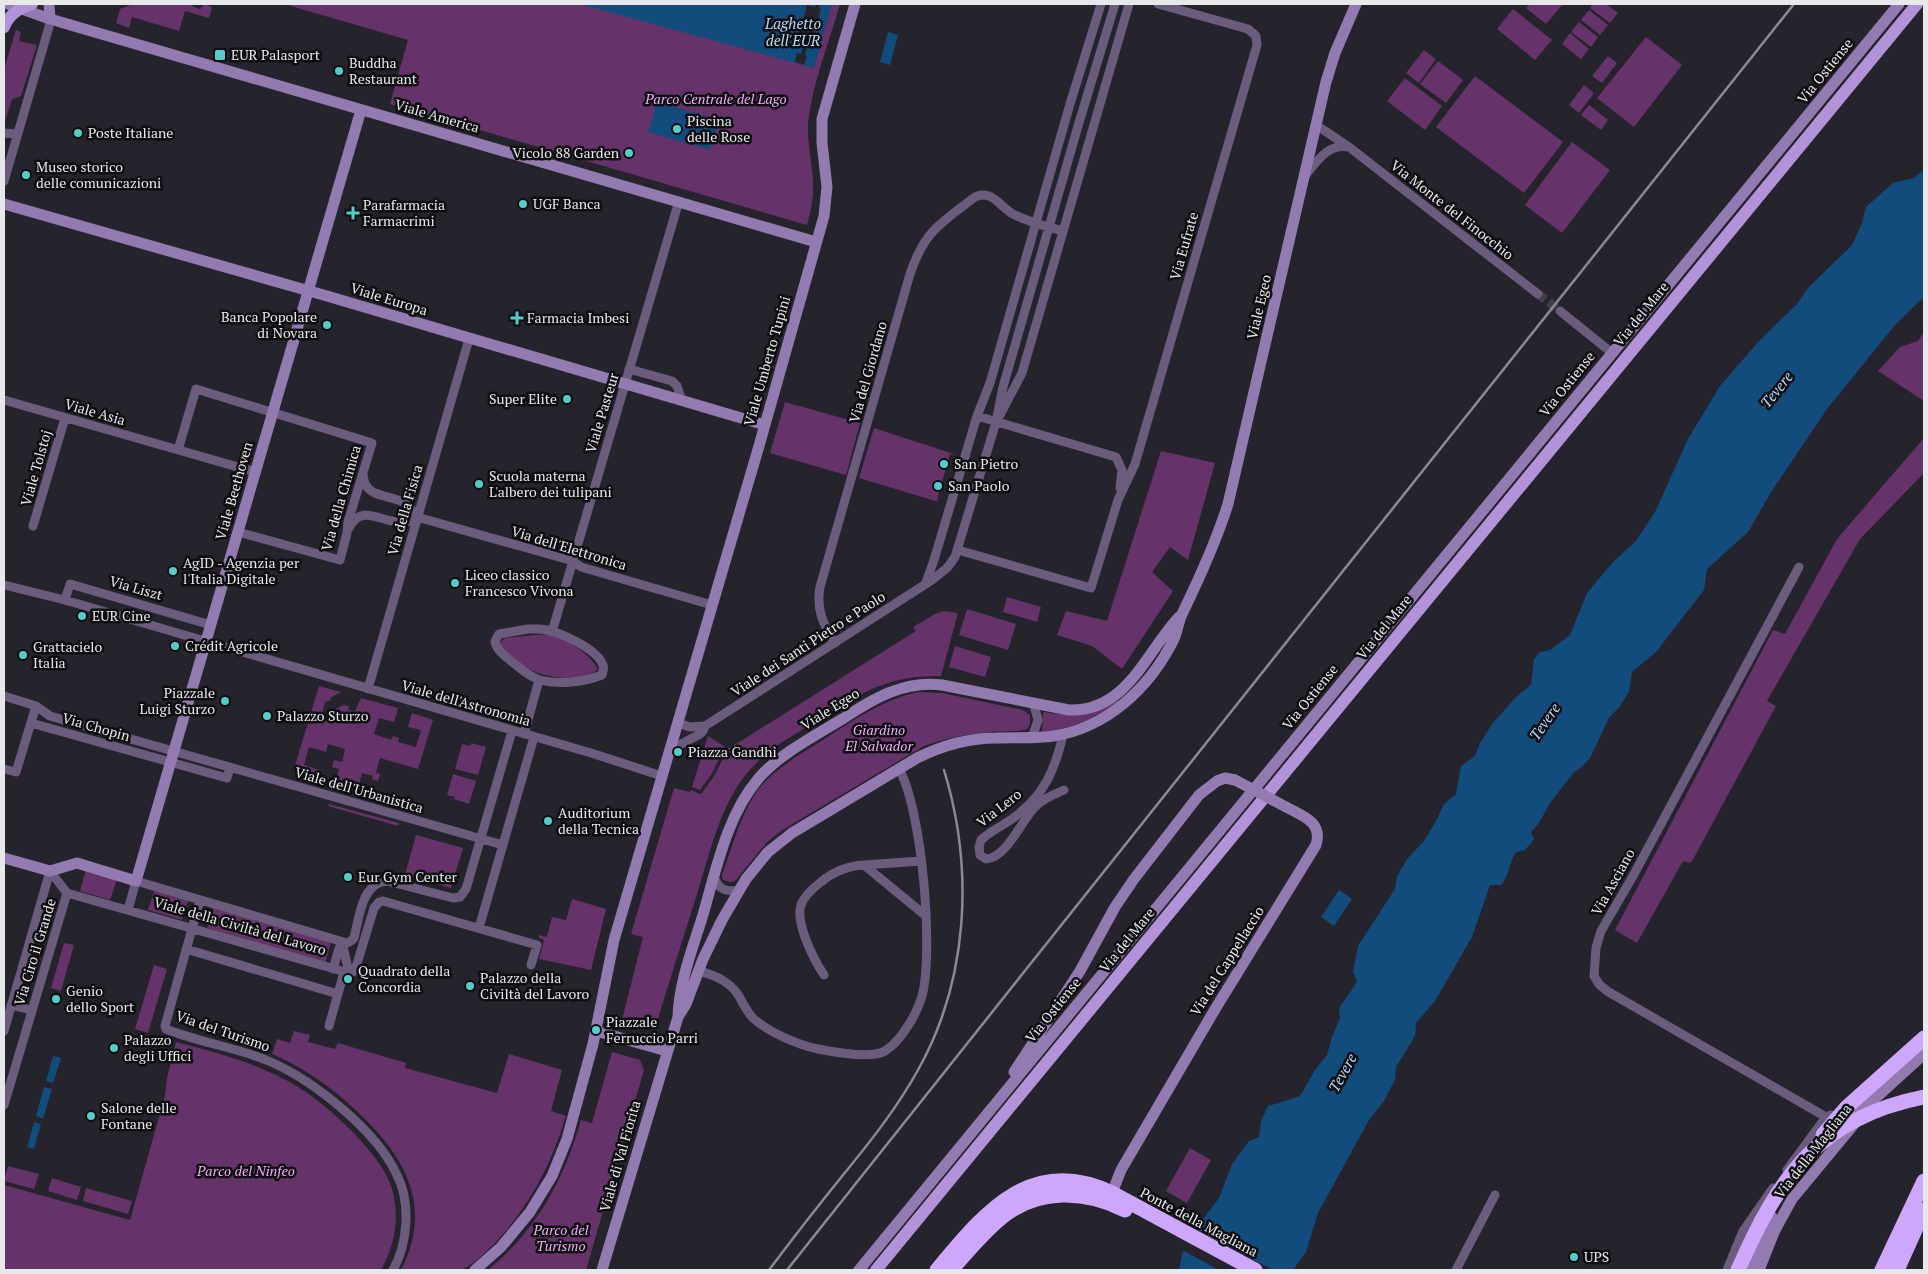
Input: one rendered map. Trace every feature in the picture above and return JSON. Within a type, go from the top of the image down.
[{"type":"highway","points":[[1738,1270],[1768,1207],[1787,1179],[1847,1107],[1924,1038]]},
{"type":"highway","points":[[1813,1149],[1833,1134],[1870,1114],[1901,1102],[1924,1097]]},
{"type":"highway","points":[[1882,1270],[1924,1181]]},
{"type":"highway","points":[[937,1270],[991,1209],[1012,1195],[1030,1187],[1051,1182],[1076,1182],[1125,1205]]},
{"type":"highway","points":[[952,1270],[998,1219],[1026,1202],[1058,1194],[1073,1195],[1094,1192],[1112,1193],[1125,1205]]},
{"type":"highway","name":"Ponte della Magliana","points":[[1125,1205],[1236,1270]]},
{"type":"highway","name":"Ponte della Magliana","points":[[1125,1205],[1255,1270]]},
{"type":"highway","points":[[1898,1270],[1924,1210]]},
{"type":"highway","points":[[1898,1270],[1924,1230]]},
{"type":"highway","points":[[957,1270],[966,1254]]},
{"type":"main road","points":[[49,4],[50,19]]},
{"type":"main road","name":"Viale Umberto Tupini","points":[[678,723],[824,216],[827,191],[822,143],[822,119],[855,4]]},
{"type":"main road","name":"Viale Egeo","points":[[678,1017],[686,1004],[712,939],[739,890],[758,863],[778,843],[932,751],[959,743],[990,738],[1032,738],[1063,735],[1082,730],[1124,704],[1140,689],[1172,643],[1182,615],[1205,569],[1219,533],[1230,496],[1316,125],[1335,53],[1356,4]]},
{"type":"main road","name":"Via Ostiense","points":[[859,1270],[1899,4]]},
{"type":"main road","name":"Via del Mare","points":[[876,1270],[1917,4]]},
{"type":"main road","points":[[4,27],[9,17],[20,5]]},
{"type":"main road","name":"Viale America","points":[[20,5],[50,19],[816,242]]},
{"type":"main road","name":"Viale Beethoven","points":[[136,881],[361,110]]},
{"type":"main road","name":"Viale Europa","points":[[4,204],[765,425]]},
{"type":"main road","name":"Viale Egeo","points":[[667,1051],[678,1017],[681,987],[733,819],[758,778],[775,762],[877,698],[904,687],[926,684],[952,687],[1060,709],[1079,710],[1095,707],[1108,701],[1130,682],[1164,635],[1182,615]]},
{"type":"main road","points":[[475,1270],[508,1240],[537,1201],[558,1162],[573,1118],[596,1031],[618,928],[678,723]]},
{"type":"main road","name":"Via del Cappellaccio","points":[[1003,1094],[1015,1070],[1092,953],[1115,907],[1130,883],[1198,795],[1217,781],[1225,778],[1235,780],[1315,825],[1318,834],[1314,849],[1214,1011],[1121,1170],[1112,1193]]},
{"type":"main road","points":[[4,858],[50,871]]},
{"type":"main road","name":"Viale della Civiltà del Lavoro","points":[[50,871],[77,863],[136,881]]},
{"type":"main road","points":[[596,1031],[667,1051]]},
{"type":"main road","name":"Viale di Val Fiorita","points":[[602,1270],[667,1051]]},
{"type":"main road","name":"Via della Magliana","points":[[1749,1270],[1761,1239],[1781,1201],[1804,1168],[1834,1136],[1924,1054]]},
{"type":"main road","name":"Via della Magliana","points":[[1759,1270],[1775,1230],[1792,1199],[1868,1106]]},
{"type":"street","points":[[926,584],[977,416],[990,383],[1035,222],[1101,4]]},
{"type":"street","points":[[996,422],[1003,387],[1083,108],[1115,4]]},
{"type":"street","points":[[996,422],[1018,382],[1129,4]]},
{"type":"street","name":"Via Eufrate","points":[[1118,500],[1135,464],[1256,53],[1257,42],[1256,36],[1252,31],[1240,26],[1158,4]]},
{"type":"street","points":[[4,181],[50,19]]},
{"type":"street","points":[[1090,40],[1115,48]]},
{"type":"street","points":[[1070,104],[1097,112]]},
{"type":"street","name":"Via Monte del Finocchio","points":[[1316,125],[1349,147],[1538,294]]},
{"type":"street","points":[[4,133],[17,134]]},
{"type":"street","points":[[1304,176],[1330,148],[1349,147]]},
{"type":"street","points":[[1052,168],[1078,176]]},
{"type":"street","name":"Via del Giordano","points":[[835,643],[821,617],[818,601],[820,587],[918,253],[924,241],[934,230],[980,195],[990,196],[1012,214],[1035,222]]},
{"type":"street","name":"Viale Pasteur","points":[[552,632],[679,202]]},
{"type":"street","points":[[1035,222],[1062,231]]},
{"type":"street","points":[[1018,285],[1044,292]]},
{"type":"street","points":[[1560,311],[1612,353]]},
{"type":"street","points":[[1004,334],[1031,341]]},
{"type":"street","name":"Via della Fisica","points":[[368,689],[469,339]]},
{"type":"street","points":[[629,369],[672,381],[676,385],[682,400]]},
{"type":"street","points":[[178,450],[196,389],[272,412]]},
{"type":"street","name":"Viale Asia","points":[[4,400],[255,472]]},
{"type":"street","name":"Via della Chimica","points":[[238,532],[340,560],[348,522],[372,443],[272,412]]},
{"type":"street","points":[[958,550],[1091,588],[1118,500],[1122,470],[1116,458],[977,416]]},
{"type":"street","name":"Viale Tolstoj","points":[[33,526],[65,418]]},
{"type":"street","name":"Viale dei Santi Pietro e Paolo","points":[[704,726],[926,584],[947,568],[958,550],[996,422]]},
{"type":"street","points":[[347,533],[353,521],[360,515],[404,523],[418,517],[406,504],[375,494],[367,488],[363,472]]},
{"type":"street","name":"Via dell'Elettronica","points":[[418,517],[573,562],[581,567],[712,606]]},
{"type":"street","name":"Via Asciano","points":[[1799,567],[1634,876],[1601,931],[1596,948],[1594,976],[1607,991],[1826,1116]]},
{"type":"street","name":"Via Liszt","points":[[65,600],[70,584],[211,625]]},
{"type":"street","points":[[4,585],[65,600],[206,641]]},
{"type":"street","points":[[541,629],[552,632],[571,639],[594,653],[604,669],[602,675],[593,678],[565,682],[539,680],[529,675],[496,647],[495,641],[499,634],[509,631],[541,629]]},
{"type":"street","name":"Viale dell'Astronomia","points":[[206,641],[534,737],[661,780]]},
{"type":"street","points":[[524,734],[539,680]]},
{"type":"street","name":"Via Chopin","points":[[4,696],[36,706],[50,716],[172,758]]},
{"type":"street","points":[[1032,738],[1038,720],[1034,704]]},
{"type":"street","points":[[4,769],[16,772],[36,706]]},
{"type":"street","name":"Via Chopin","points":[[31,723],[172,758]]},
{"type":"street","points":[[670,750],[703,731],[704,726],[690,727],[678,723]]},
{"type":"street","points":[[342,942],[348,943],[353,940],[366,895],[379,882],[388,880],[453,898],[460,897],[465,893],[512,731]]},
{"type":"street","name":"Via Lero","points":[[1063,735],[1048,781],[1024,809],[981,840],[979,847],[981,856],[988,859],[997,856],[1036,806],[1048,797],[1064,790]]},
{"type":"street","points":[[478,928],[534,737]]},
{"type":"street","name":"Viale dell'Urbanistica","points":[[172,758],[230,767],[481,839]]},
{"type":"street","points":[[698,971],[712,974],[724,981],[735,992],[753,1018],[792,1040],[828,1051],[876,1054],[890,1047],[914,1018],[920,1002],[925,976],[927,942],[921,861],[911,799],[905,779],[899,769]]},
{"type":"street","points":[[481,839],[503,845]]},
{"type":"street","points":[[824,975],[812,955],[799,914],[801,905],[809,892],[830,874],[847,867],[921,861]]},
{"type":"street","points":[[864,865],[926,916]]},
{"type":"street","points":[[50,871],[66,893]]},
{"type":"street","name":"Via Ciro il Grande","points":[[4,1031],[50,871]]},
{"type":"street","points":[[714,876],[722,890],[739,890]]},
{"type":"street","points":[[128,910],[136,881]]},
{"type":"street","name":"Viale della Civiltà del Lavoro","points":[[136,881],[342,942]]},
{"type":"street","name":"Viale della Civiltà del Lavoro","points":[[66,893],[346,973]]},
{"type":"street","name":"Via Ciro il Grande","points":[[4,1105],[66,893]]},
{"type":"street","points":[[200,900],[186,949],[338,994]]},
{"type":"street","points":[[346,973],[353,972],[355,969],[373,911],[381,902],[537,945],[531,964]]},
{"type":"street","points":[[333,969],[342,942]]},
{"type":"street","points":[[329,1026],[346,973],[342,942]]},
{"type":"street","name":"Via del Turismo","points":[[186,949],[165,1026],[168,1029],[251,1054],[291,1072],[331,1099],[372,1140],[397,1174],[404,1200],[405,1224],[403,1244],[392,1270]]},
{"type":"street","points":[[11,1005],[31,1010]]},
{"type":"street","name":"Via della Magliana","points":[[1727,1270],[1743,1231],[1826,1116],[1868,1106]]},
{"type":"street","points":[[1456,1270],[1495,1195]]},
{"type":"street","points":[[1743,1231],[1761,1239]]},
{"type":"green space","points":[[133,4],[194,4],[192,6],[200,9],[204,4],[212,7],[209,18],[185,11],[179,31],[132,17],[129,28],[116,23],[120,9]]},
{"type":"green space","name":"Parco Centrale del Lago","points":[[284,4],[840,4],[817,77],[810,107],[808,137],[813,186],[812,203],[807,225],[390,104],[408,40]]},
{"type":"green space","points":[[1530,4],[1563,4],[1546,24],[1526,8]]},
{"type":"green space","points":[[1593,4],[1606,4],[1618,13],[1610,23],[1590,8]]},
{"type":"green space","points":[[1513,9],[1552,40],[1535,60],[1497,29]]},
{"type":"green space","points":[[1589,10],[1608,25],[1600,35],[1581,20]]},
{"type":"green space","points":[[1579,22],[1598,37],[1591,47],[1571,32]]},
{"type":"green space","points":[[16,30],[21,32],[19,41],[37,45],[21,96],[12,99],[4,124],[4,69]]},
{"type":"green space","points":[[1570,33],[1589,49],[1581,59],[1562,44]]},
{"type":"green space","points":[[1646,37],[1682,65],[1634,127],[1597,98]]},
{"type":"green space","points":[[1424,50],[1436,59],[1419,83],[1406,73]]},
{"type":"green space","points":[[1608,56],[1617,63],[1602,83],[1592,76]]},
{"type":"green space","points":[[1438,61],[1463,80],[1446,103],[1420,84]]},
{"type":"green space","points":[[1475,76],[1563,142],[1524,193],[1436,127]]},
{"type":"green space","points":[[1405,78],[1442,106],[1425,130],[1387,101]]},
{"type":"green space","points":[[1584,85],[1594,93],[1579,113],[1569,105]]},
{"type":"green space","points":[[1589,105],[1608,120],[1601,130],[1581,115]]},
{"type":"green space","points":[[1572,142],[1610,170],[1562,233],[1525,205]]},
{"type":"green space","points":[[1924,332],[1924,401],[1878,371],[1900,347],[1918,341]]},
{"type":"green space","points":[[785,402],[860,423],[846,475],[770,453]]},
{"type":"green space","points":[[874,428],[957,455],[950,454],[937,500],[939,502],[859,478]]},
{"type":"green space","points":[[1924,438],[1924,473],[1860,539],[1767,701],[1776,706],[1691,863],[1683,861],[1637,943],[1615,930],[1773,630],[1785,634],[1837,539]]},
{"type":"green space","points":[[1161,451],[1215,463],[1188,560],[1170,547],[1152,572],[1173,591],[1122,669],[1092,646],[1057,635],[1066,611],[1107,621]]},
{"type":"green space","points":[[1007,597],[1041,607],[1037,622],[1003,612]]},
{"type":"green space","points":[[967,609],[1016,624],[1008,650],[959,635]]},
{"type":"green space","points":[[944,611],[958,613],[941,676],[924,676],[893,681],[866,692],[784,741],[765,755],[748,772],[730,799],[717,830],[655,1028],[622,1020],[643,937],[631,934],[674,788],[702,793],[714,776],[728,749],[916,631],[913,627]]},
{"type":"green space","points":[[551,635],[564,640],[590,658],[598,669],[592,673],[575,678],[546,675],[522,665],[500,646],[500,642],[505,638]]},
{"type":"green space","points":[[955,646],[991,657],[985,677],[949,667]]},
{"type":"green space","points":[[319,686],[341,692],[325,702],[321,719],[336,722],[338,715],[334,714],[336,709],[343,705],[349,706],[348,710],[355,711],[361,698],[398,708],[394,722],[379,718],[374,734],[391,740],[393,736],[399,738],[398,742],[416,747],[421,730],[408,727],[412,713],[433,720],[418,769],[380,758],[376,773],[380,774],[378,781],[372,779],[373,776],[362,773],[358,788],[336,781],[339,769],[332,767],[334,760],[342,762],[345,749],[328,744],[326,752],[309,747],[304,765],[322,771],[321,777],[294,769]]},
{"type":"green space","name":"Giardino El Salvador","points":[[918,692],[942,693],[1023,710],[1030,715],[1030,724],[1027,729],[1019,731],[971,734],[924,746],[784,829],[768,841],[735,881],[723,880],[722,875],[744,813],[755,794],[769,778],[795,757],[880,705]]},
{"type":"green space","points":[[1117,701],[1091,719],[1064,728],[1042,732],[1043,712],[1063,714],[1090,713]]},
{"type":"green space","points":[[708,736],[725,747],[711,775],[700,790],[692,787]]},
{"type":"green space","points":[[471,743],[486,747],[478,775],[455,769],[462,744],[470,746]]},
{"type":"green space","points":[[453,774],[476,781],[469,804],[447,795]]},
{"type":"green space","points":[[329,804],[399,823],[398,826],[328,806]]},
{"type":"green space","points":[[416,835],[463,848],[451,888],[405,875]]},
{"type":"green space","points":[[86,870],[117,879],[110,900],[80,891]]},
{"type":"green space","points":[[154,891],[188,901],[182,920],[148,910]]},
{"type":"green space","points":[[572,899],[606,909],[591,970],[539,959],[544,940],[539,938],[539,935],[547,937],[552,917],[566,920]]},
{"type":"green space","points":[[213,908],[331,942],[325,964],[207,928]]},
{"type":"green space","points":[[64,943],[74,945],[61,991],[51,988]]},
{"type":"green space","points":[[154,965],[167,969],[148,1033],[135,1029]]},
{"type":"green space","points":[[294,1031],[310,1035],[308,1042],[335,1049],[338,1043],[406,1063],[405,1068],[497,1093],[509,1054],[562,1070],[551,1111],[566,1116],[553,1153],[536,1187],[515,1219],[490,1248],[474,1262],[458,1270],[401,1270],[410,1249],[415,1209],[412,1190],[405,1172],[383,1138],[346,1101],[299,1067],[272,1054],[277,1039],[290,1043]]},
{"type":"green space","name":"Parco del Ninfeo","points":[[176,1042],[245,1062],[291,1083],[328,1109],[356,1135],[387,1176],[392,1189],[396,1210],[393,1241],[381,1270],[4,1270],[4,1185],[130,1220],[165,1096],[167,1078]]},
{"type":"green space","name":"Parco del Turismo","points":[[612,1052],[640,1060],[644,1070],[586,1270],[488,1270],[521,1238],[546,1202],[566,1163],[581,1120],[592,1123]]},
{"type":"green space","points":[[1190,1148],[1211,1160],[1187,1203],[1166,1191]]},
{"type":"green space","points":[[8,1166],[39,1174],[34,1189],[4,1181]]},
{"type":"green space","points":[[52,1178],[81,1187],[77,1200],[48,1191]]},
{"type":"green space","points":[[86,1188],[132,1201],[128,1214],[83,1201]]},
{"type":"water","name":"Laghetto dell'EUR","points":[[580,4],[832,4],[814,68]]},
{"type":"water","points":[[888,32],[898,35],[890,65],[880,62]]},
{"type":"water","points":[[657,102],[719,120],[710,150],[648,132]]},
{"type":"water","name":"Tevere","points":[[1924,170],[1924,297],[1895,325],[1827,409],[1771,492],[1748,532],[1707,569],[1704,590],[1656,652],[1632,672],[1629,692],[1609,718],[1590,758],[1582,767],[1574,772],[1550,803],[1539,823],[1531,832],[1534,839],[1525,850],[1516,852],[1501,885],[1490,885],[1472,937],[1435,1001],[1416,1023],[1415,1036],[1396,1067],[1395,1080],[1384,1101],[1369,1120],[1318,1213],[1306,1252],[1293,1270],[1179,1270],[1182,1254],[1200,1223],[1219,1198],[1232,1164],[1249,1141],[1259,1137],[1261,1121],[1268,1106],[1300,1096],[1315,1070],[1327,1055],[1340,1018],[1339,1008],[1357,982],[1353,972],[1358,946],[1395,889],[1397,876],[1408,858],[1424,841],[1444,804],[1456,794],[1461,766],[1475,756],[1480,743],[1493,723],[1516,697],[1531,685],[1534,659],[1540,652],[1550,650],[1570,635],[1587,593],[1613,562],[1636,541],[1655,512],[1688,439],[1720,386],[1759,341],[1797,304],[1808,288],[1852,245],[1862,223],[1866,207],[1893,183],[1914,178]]},
{"type":"water","points":[[1339,890],[1352,899],[1334,926],[1321,917]]},
{"type":"water","points":[[53,1056],[61,1058],[53,1083],[46,1081]]},
{"type":"water","points":[[44,1087],[52,1089],[43,1119],[36,1116]]},
{"type":"water","points":[[34,1122],[41,1124],[34,1149],[27,1147]]},
{"type":"pier","points":[[816,4],[820,4],[819,8],[821,9],[809,48],[807,48],[804,65],[795,62],[797,53],[801,54],[803,46],[796,44],[807,5],[815,7]]},
{"type":"pier","points":[[1195,1229],[1273,1270],[1219,1270],[1182,1250]]},
{"type":"tunnel","points":[[1538,294],[1560,311]]},
{"type":"railway","points":[[787,1270],[1794,4]]},
{"type":"railway","points":[[769,1270],[873,1137],[901,1098],[918,1070],[935,1035],[948,999],[957,961],[961,923],[962,884],[960,845],[954,807],[944,770]]},
{"type":"place","name":"EUR Palasport","points":[[220,55]]},
{"type":"place","name":"Buddha Restaurant","points":[[339,71]]},
{"type":"place","name":"Piscina delle Rose","points":[[677,129]]},
{"type":"place","name":"Poste Italiane","points":[[78,133]]},
{"type":"place","name":"Vicolo 88 Garden","points":[[629,153]]},
{"type":"place","name":"Museo storico delle comunicazioni","points":[[26,175]]},
{"type":"place","name":"UGF Banca","points":[[523,204]]},
{"type":"place","name":"Parafarmacia Farmacrimi","points":[[353,213]]},
{"type":"place","name":"Farmacia Imbesi","points":[[517,318]]},
{"type":"place","name":"Banca Popolare di Novara","points":[[327,325]]},
{"type":"place","name":"Super Elite","points":[[567,399]]},
{"type":"place","name":"San Pietro","points":[[944,464]]},
{"type":"place","name":"Scuola materna L'albero dei tulipani","points":[[479,484]]},
{"type":"place","name":"San Paolo","points":[[938,486]]},
{"type":"place","name":"AgID - Agenzia per l'Italia Digitale","points":[[173,571]]},
{"type":"place","name":"Liceo classico Francesco Vivona","points":[[455,583]]},
{"type":"place","name":"EUR Cine","points":[[82,616]]},
{"type":"place","name":"Crédit Agricole","points":[[175,646]]},
{"type":"place","name":"Grattacielo Italia","points":[[23,655]]},
{"type":"place","name":"Piazzale Luigi Sturzo","points":[[225,701]]},
{"type":"place","name":"Palazzo Sturzo","points":[[267,716]]},
{"type":"place","name":"Piazza Gandhi","points":[[678,752]]},
{"type":"place","name":"Auditorium della Tecnica","points":[[548,821]]},
{"type":"place","name":"Eur Gym Center","points":[[348,877]]},
{"type":"place","name":"Quadrato della Concordia","points":[[348,979]]},
{"type":"place","name":"Palazzo della Civiltà del Lavoro","points":[[470,986]]},
{"type":"place","name":"Genio dello Sport","points":[[56,999]]},
{"type":"place","name":"Piazzale Ferruccio Parri","points":[[596,1030]]},
{"type":"place","name":"Palazzo degli Uffici","points":[[114,1048]]},
{"type":"place","name":"Salone delle Fontane","points":[[91,1116]]},
{"type":"place","name":"UPS","points":[[1574,1257]]}]
